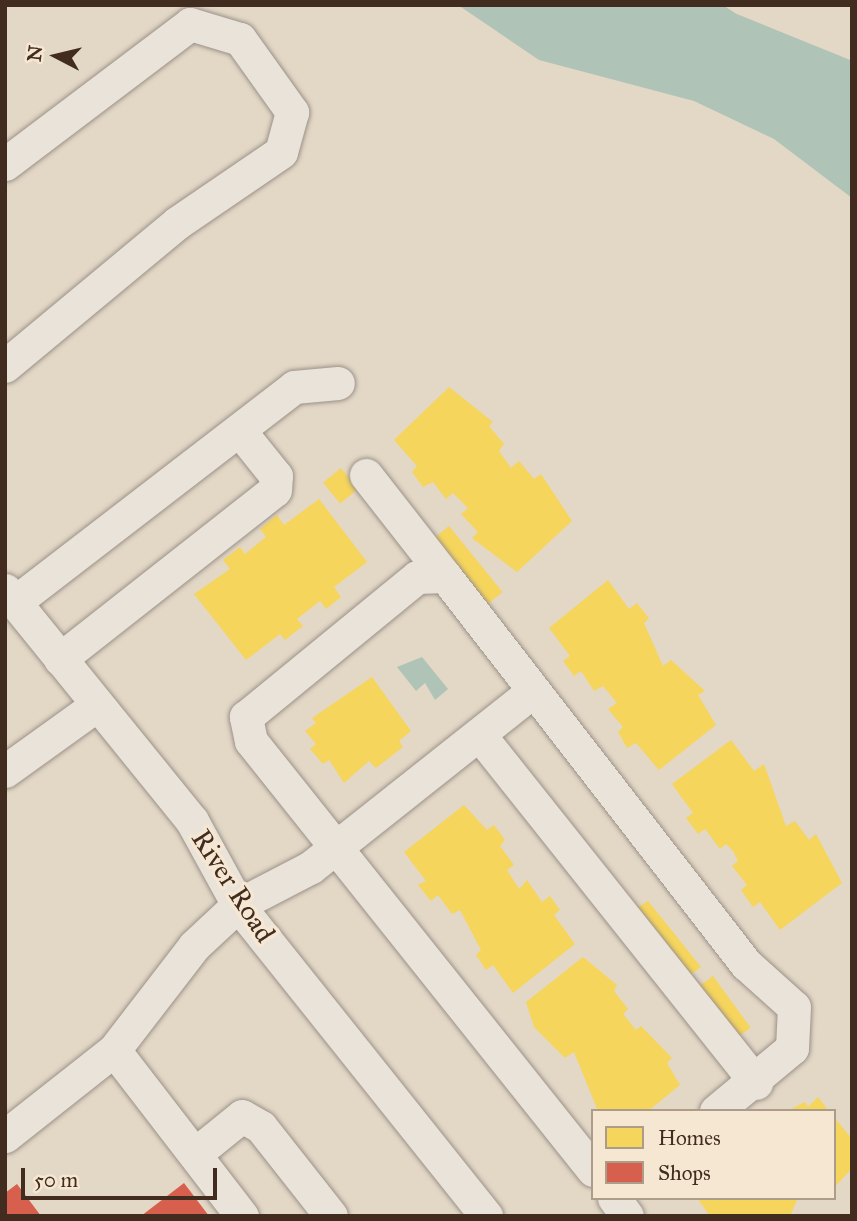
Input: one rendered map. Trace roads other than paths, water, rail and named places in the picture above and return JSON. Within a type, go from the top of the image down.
[{"type":"street","points":[[5,164],[190,24],[240,38],[292,111],[281,152],[177,223],[5,366]]},
{"type":"street","points":[[10,596],[294,387],[338,383]]},
{"type":"street","points":[[60,659],[275,491],[276,476],[239,430]]},
{"type":"street","points":[[366,475],[499,639],[532,692],[746,964],[794,1007],[792,1048],[756,1083],[719,1109]]},
{"type":"street","points":[[446,576],[417,577],[268,696],[246,717],[253,741],[591,1167]]},
{"type":"street","name":"River Road","points":[[10,596],[192,821],[238,905],[486,1216]]},
{"type":"street","points":[[5,1136],[114,1050],[194,946],[238,905],[338,846],[481,737],[532,692]]},
{"type":"street","points":[[5,771],[97,705]]},
{"type":"street","points":[[481,737],[756,1083]]},
{"type":"street","points":[[114,1050],[242,1216]]},
{"type":"street","points":[[194,1154],[242,1116],[261,1127],[331,1216]]},
{"type":"street","points":[[615,1200],[627,1216]]},
{"type":"waterway","points":[[653,5],[852,86]]}]
